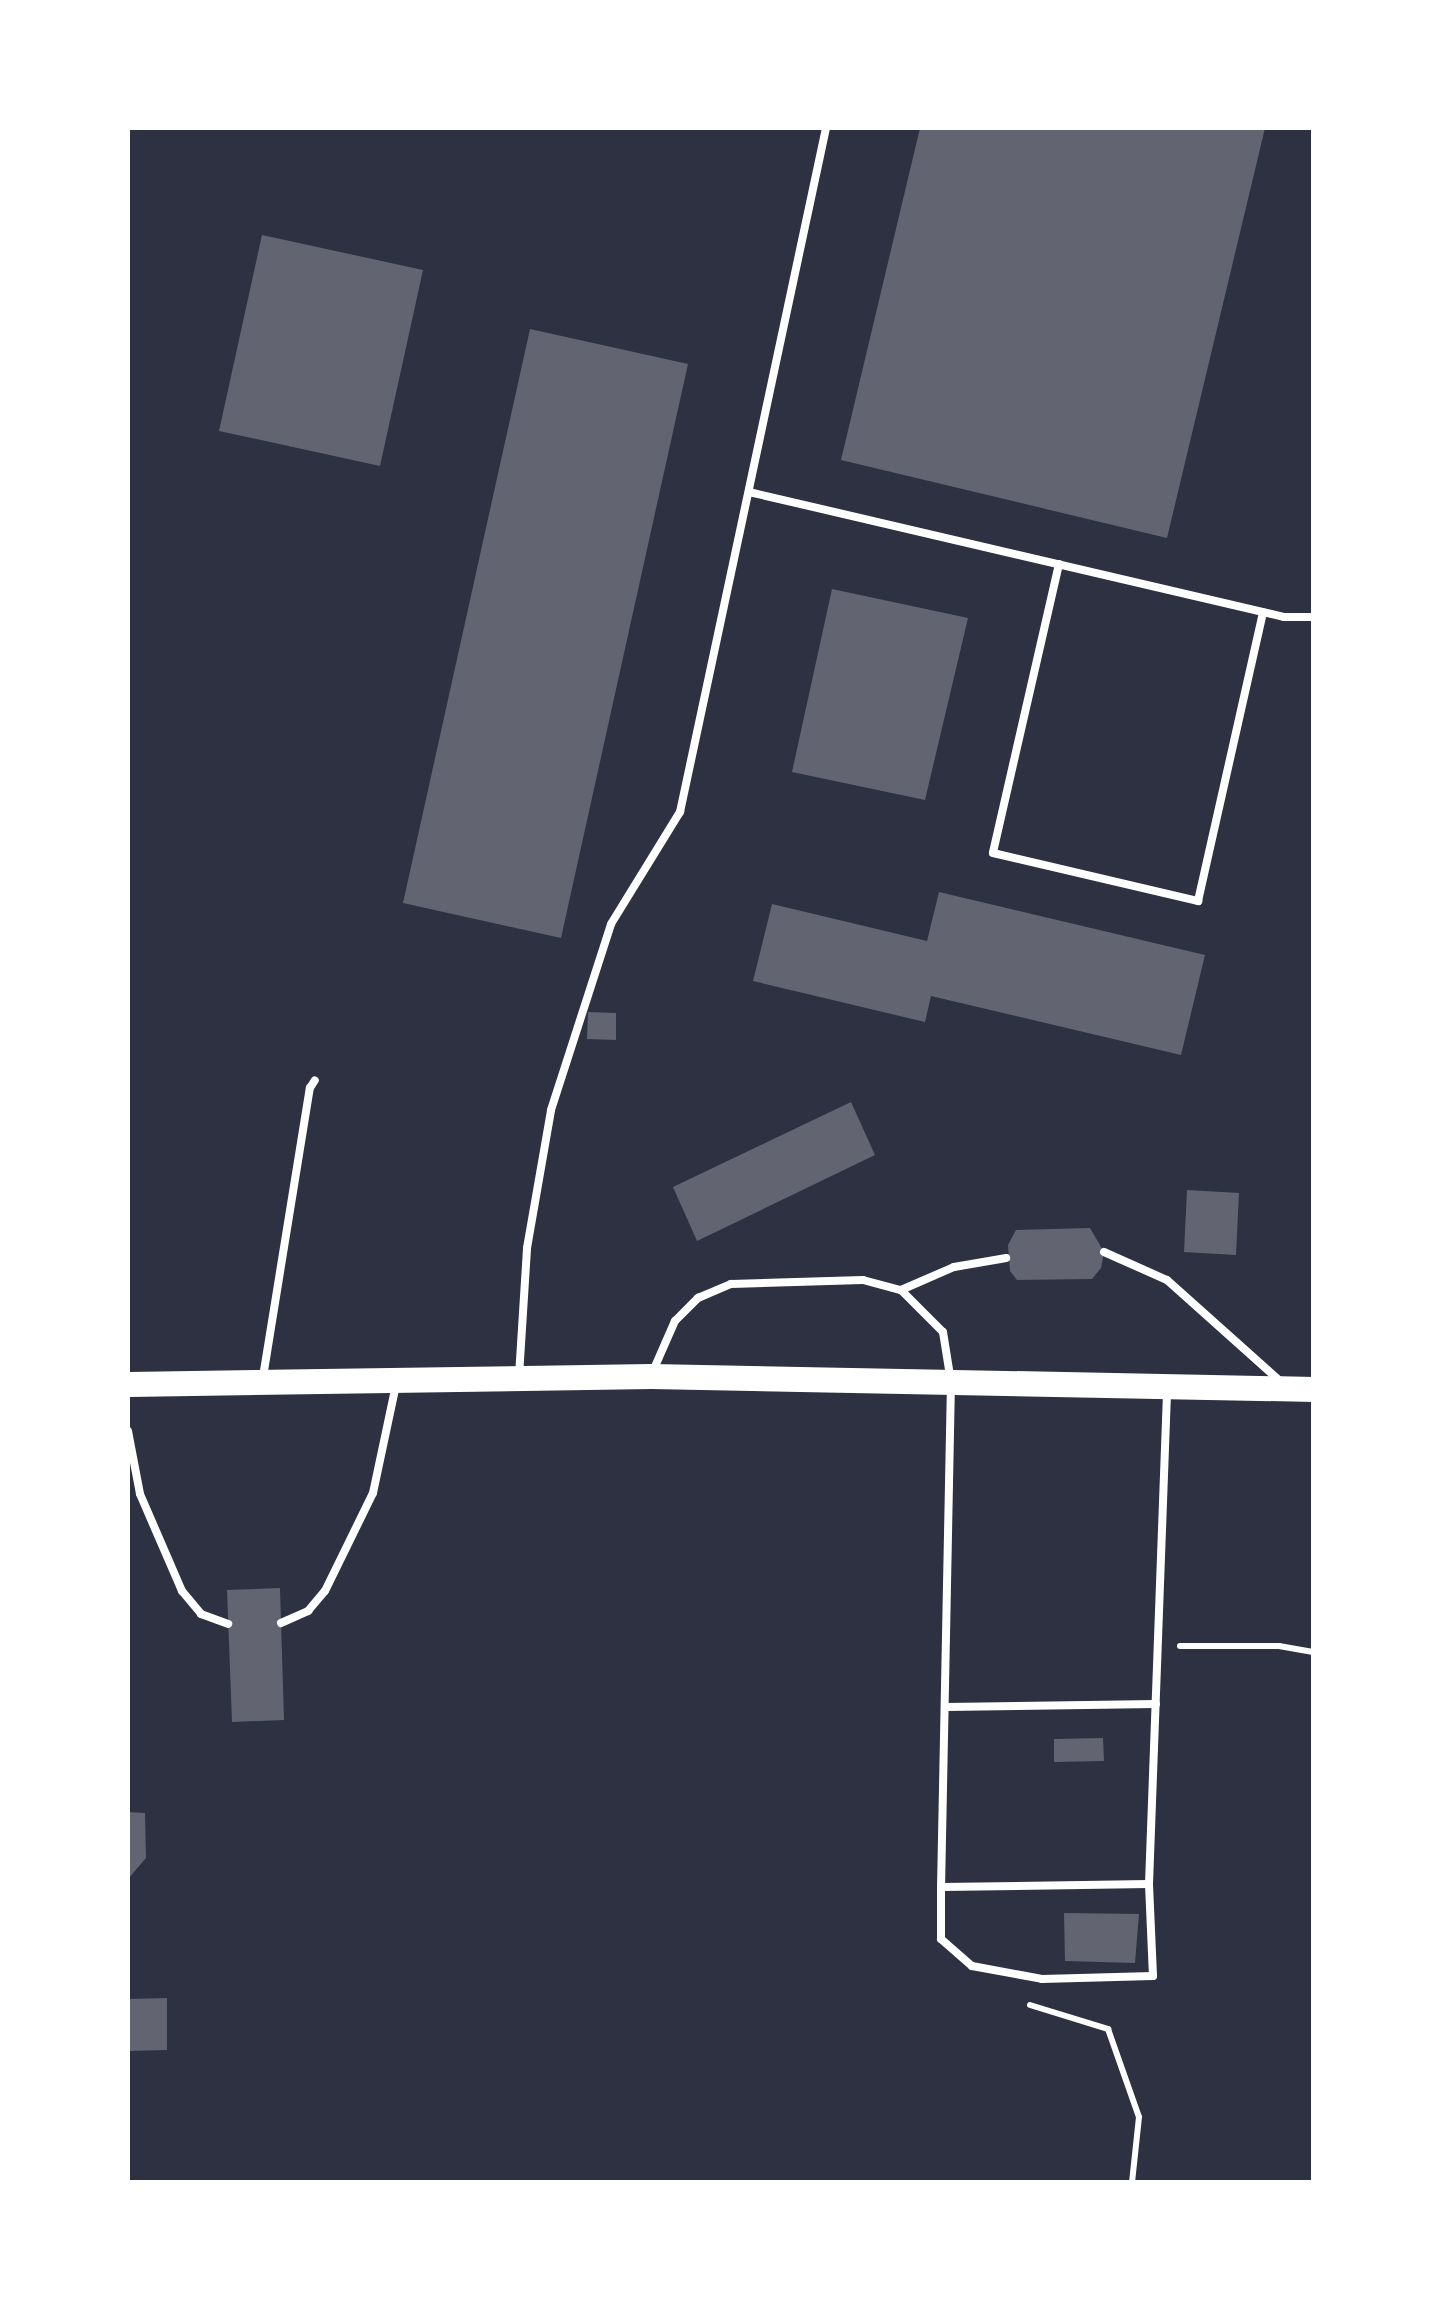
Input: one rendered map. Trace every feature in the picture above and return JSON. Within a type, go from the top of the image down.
[{"type":"main road","points":[[128,1384],[651,1376],[1301,1388]]},
{"type":"lane","points":[[519,1376],[527,1248],[551,1110],[611,924],[680,812],[826,128]]},
{"type":"lane","points":[[748,492],[1263,612],[1314,617]]},
{"type":"lane","points":[[1059,564],[994,853],[1012,858],[1198,900],[1263,612]]},
{"type":"lane","points":[[262,1382],[310,1088],[315,1080]]},
{"type":"lane","points":[[1104,1252],[1167,1280],[1301,1388]]},
{"type":"lane","points":[[900,1290],[954,1267],[1006,1258]]},
{"type":"lane","points":[[651,1376],[675,1321],[698,1298],[732,1284],[863,1280],[900,1290],[942,1332],[951,1382],[941,1939],[972,1966],[1042,1979],[1153,1976],[1149,1884],[1167,1386]]},
{"type":"lane","points":[[281,1623],[308,1611],[325,1591],[373,1493],[398,1378]]},
{"type":"lane","points":[[128,1432],[140,1494],[182,1590],[201,1614],[228,1624]]},
{"type":"lane","points":[[945,1707],[1156,1704]]},
{"type":"lane","points":[[941,1886],[1149,1884]]},
{"type":"path","points":[[1158,1646],[1278,1646],[1314,1652]]},
{"type":"path","points":[[1025,2004],[1108,2028],[1139,2118],[1132,2182]]},
{"type":"building","points":[[920,128],[1265,128],[1167,538],[841,460]]},
{"type":"building","points":[[262,235],[423,270],[380,466],[219,431]]},
{"type":"building","points":[[530,329],[688,364],[561,938],[403,903]]},
{"type":"building","points":[[832,589],[968,618],[925,800],[792,772]]},
{"type":"building","points":[[939,892],[1205,955],[1181,1055],[931,996],[925,1022],[753,981],[772,904],[927,941]]},
{"type":"building","points":[[588,1012],[616,1013],[616,1040],[587,1039]]},
{"type":"building","points":[[851,1102],[875,1155],[697,1241],[673,1187]]},
{"type":"building","points":[[1187,1190],[1239,1193],[1236,1255],[1184,1252]]},
{"type":"building","points":[[1090,1228],[1104,1252],[1101,1268],[1092,1279],[1017,1280],[1010,1271],[1008,1245],[1016,1230]]},
{"type":"building","points":[[280,1588],[284,1720],[232,1722],[227,1590]]},
{"type":"building","points":[[1103,1738],[1104,1761],[1054,1762],[1054,1739]]},
{"type":"building","points":[[128,1812],[145,1813],[146,1858],[128,1879]]},
{"type":"building","points":[[1064,1913],[1139,1914],[1135,1963],[1065,1961]]},
{"type":"building","points":[[167,1998],[167,2050],[128,2051],[128,1999]]}]
